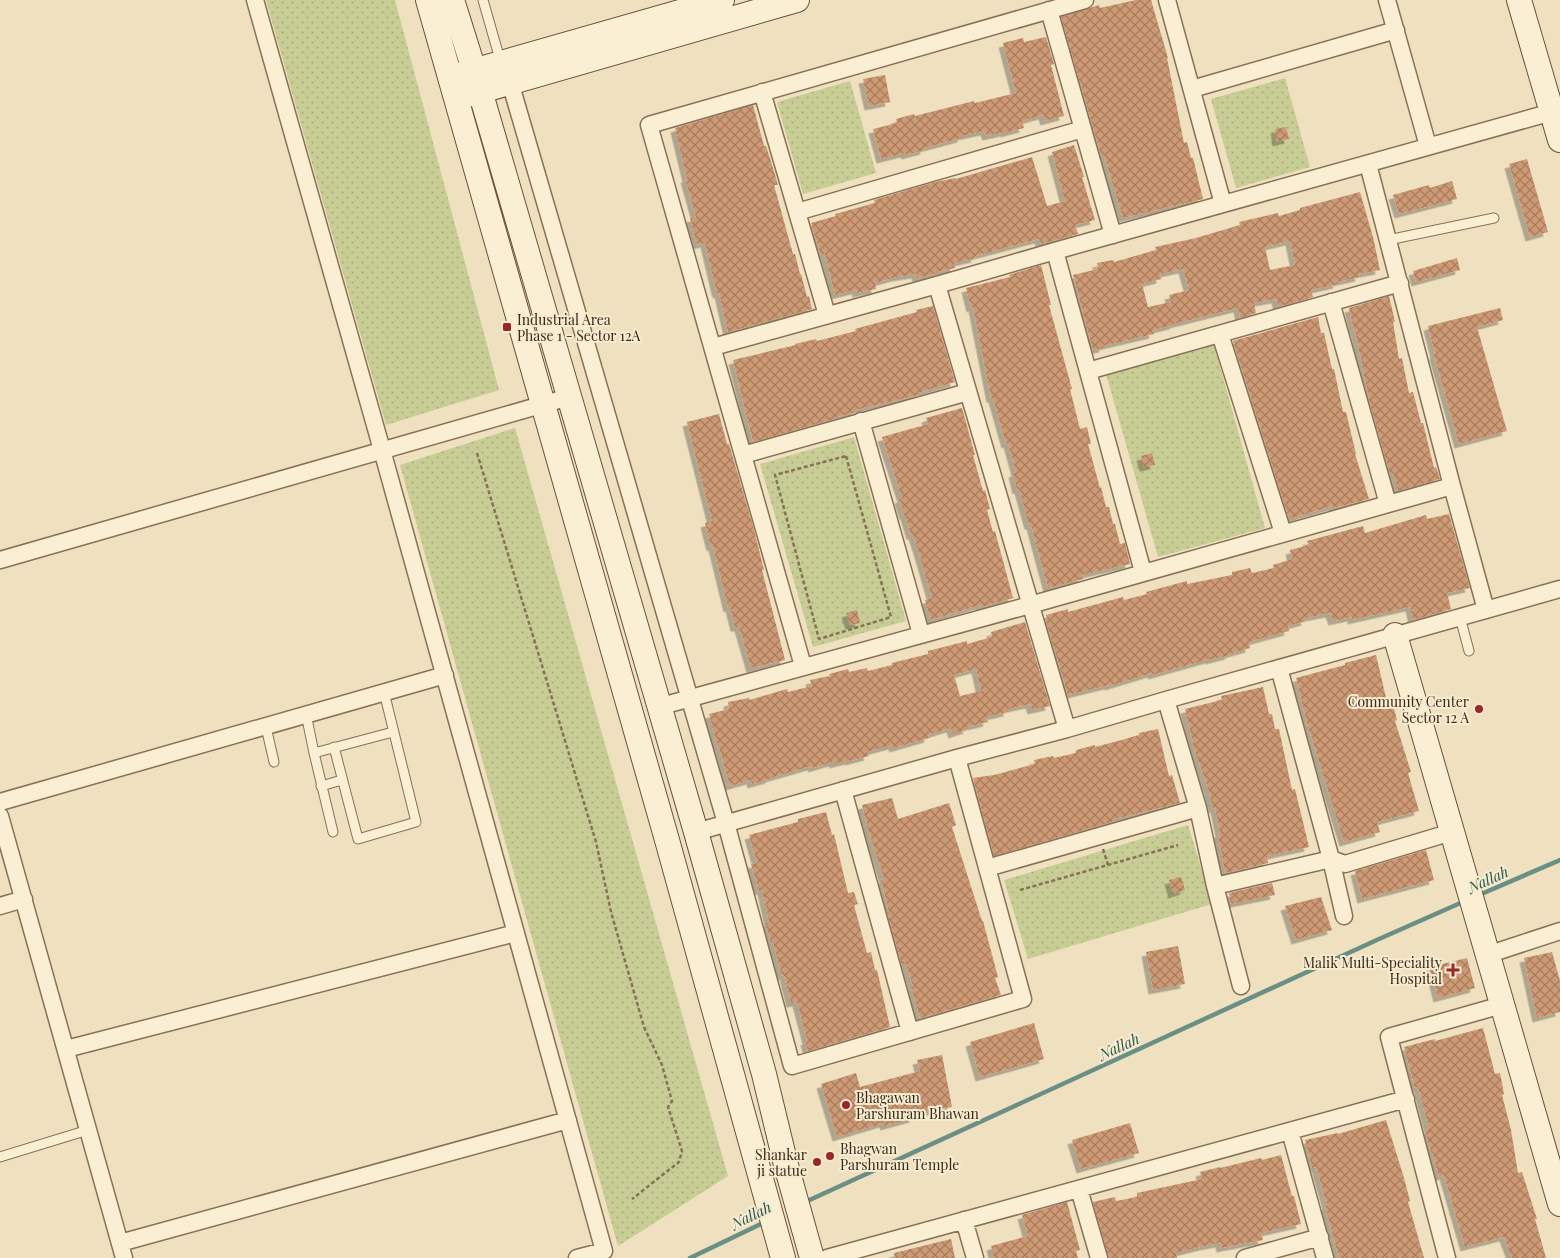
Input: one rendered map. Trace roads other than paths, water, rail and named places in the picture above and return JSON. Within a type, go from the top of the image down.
[{"type":"street","points":[[255,0],[604,1251],[577,1258]]},
{"type":"street","points":[[428,0],[667,840],[782,1255]]},
{"type":"street","points":[[452,0],[696,832],[764,1074],[786,1165],[816,1254],[847,1255],[964,1220],[1406,1099]]},
{"type":"street","points":[[506,73],[722,0]]},
{"type":"street","points":[[453,88],[477,80],[797,0]]},
{"type":"street","points":[[803,666],[649,125],[1085,0]]},
{"type":"street","points":[[1167,0],[1223,204]]},
{"type":"street","points":[[1387,0],[1428,146]]},
{"type":"street","points":[[1519,0],[1560,140]]},
{"type":"street","points":[[1049,10],[1113,235]]},
{"type":"street","points":[[1192,89],[1396,30]]},
{"type":"street","points":[[506,73],[726,823],[792,1066],[1023,999],[957,758]]},
{"type":"street","points":[[762,92],[827,315]]},
{"type":"street","points":[[713,347],[937,286],[1055,251],[1552,112]]},
{"type":"street","points":[[797,212],[1083,129]]},
{"type":"street","points":[[1368,164],[1486,610]]},
{"type":"street","points":[[1055,251],[1143,572]]},
{"type":"street","points":[[1088,371],[1400,283]]},
{"type":"street","points":[[937,286],[1068,729]]},
{"type":"street","points":[[1331,302],[1388,504]]},
{"type":"street","points":[[1220,334],[1283,533]]},
{"type":"street","points":[[743,455],[968,392]]},
{"type":"street","points":[[0,560],[569,396]]},
{"type":"street","points":[[861,421],[920,634]]},
{"type":"street","points":[[658,706],[1030,605],[1452,486]]},
{"type":"street","points":[[667,840],[957,758],[1068,729],[1560,589]]},
{"type":"street","points":[[1395,635],[1560,1204]]},
{"type":"street","points":[[1279,668],[1332,859],[1344,916]]},
{"type":"street","points":[[0,802],[444,675]]},
{"type":"street","points":[[1166,700],[1198,808],[1241,986]]},
{"type":"street","points":[[843,790],[910,1032]]},
{"type":"street","points":[[987,868],[1198,808]]},
{"type":"street","points":[[0,816],[122,1250],[568,1120]]},
{"type":"street","points":[[1216,886],[1332,859],[1345,864],[1452,832]]},
{"type":"street","points":[[0,906],[24,899]]},
{"type":"street","points":[[1487,955],[1560,931]]},
{"type":"street","points":[[66,1049],[516,933]]},
{"type":"street","points":[[1447,1258],[1389,1037],[1502,1005]]},
{"type":"street","points":[[1290,1131],[1326,1258]]},
{"type":"street","points":[[1080,1189],[1099,1258]]},
{"type":"street","points":[[964,1220],[975,1258]]},
{"type":"street","points":[[1245,1258],[1320,1237]]},
{"type":"lane","points":[[483,0],[506,73]]},
{"type":"lane","points":[[1388,240],[1494,218]]},
{"type":"lane","points":[[1460,617],[1469,651]]},
{"type":"lane","points":[[334,748],[358,839],[416,822],[384,692]]},
{"type":"lane","points":[[306,714],[333,832]]},
{"type":"lane","points":[[266,727],[274,762]]},
{"type":"lane","points":[[314,753],[393,732]]},
{"type":"lane","points":[[321,786],[342,780]]},
{"type":"lane","points":[[0,1157],[88,1130]]},
{"type":"waterway","name":"Nallah","points":[[1479,895],[1560,860]]},
{"type":"waterway","name":"Nallah","points":[[803,1203],[1465,901]]},
{"type":"waterway","name":"Nallah","points":[[690,1258],[765,1222]]},
{"type":"place","name":"Industrial Area Phase 1 - Sector 12A","points":[[507,327]]},
{"type":"place","name":"Community Center Sector 12 A","points":[[1479,709]]},
{"type":"place","name":"Malik Multi-Speciality Hospital","points":[[1453,970]]},
{"type":"place","name":"Bhagawan Parshuram Bhawan","points":[[846,1105]]},
{"type":"place","name":"Bhagwan Parshuram Temple","points":[[830,1156]]},
{"type":"place","name":"Shankar ji statue","points":[[817,1162]]}]
